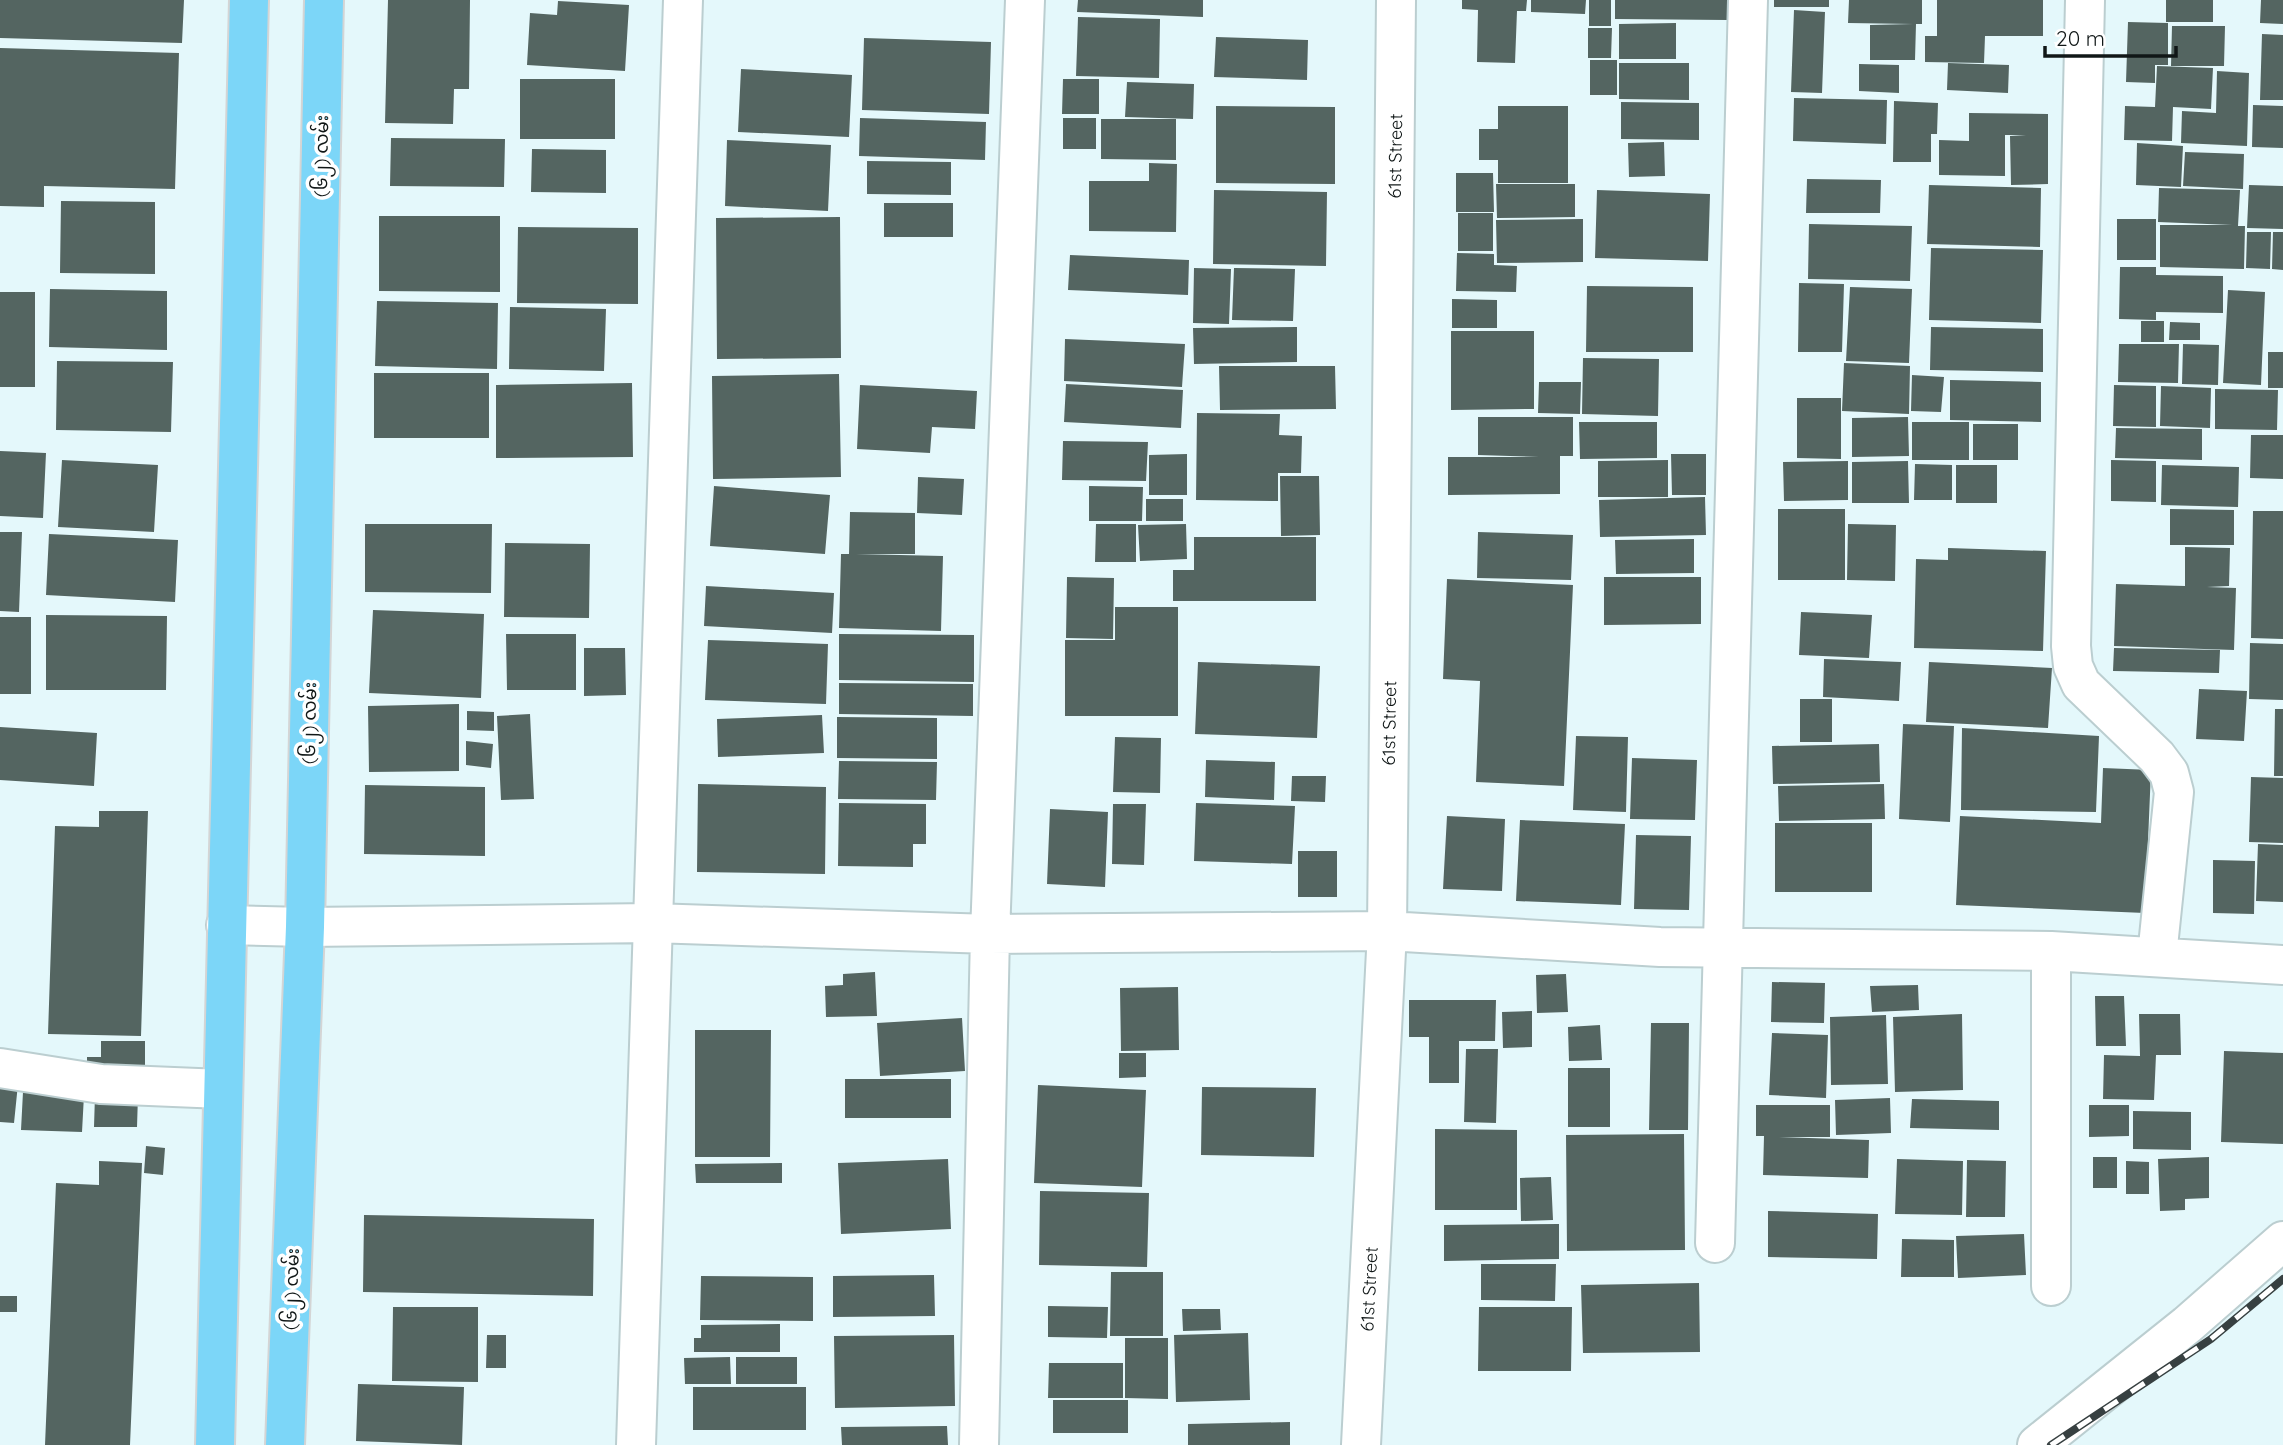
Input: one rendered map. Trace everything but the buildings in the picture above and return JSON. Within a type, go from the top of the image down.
[{"type":"main road","points":[[215,1445],[249,0]]},
{"type":"main road","name":"(၆၂) လမ်း","points":[[285,1445],[304,927],[324,0]]},
{"type":"street","points":[[636,1445],[683,0]]},
{"type":"street","points":[[979,1445],[990,934],[1025,0]]},
{"type":"street","name":"61st Street","points":[[1361,1445],[1387,932],[1396,0]]},
{"type":"street","points":[[1715,1243],[1748,0]]},
{"type":"street","points":[[2085,0],[2071,646],[2073,666],[2081,684],[2157,757],[2169,774],[2174,792],[2157,956]]},
{"type":"street","points":[[226,925],[304,927],[652,923],[990,934],[1387,932],[1660,947],[2051,951],[2283,965]]},
{"type":"street","points":[[2051,951],[2051,1286]]},
{"type":"street","points":[[0,1068],[101,1084],[222,1089]]},
{"type":"street","points":[[2037,1445],[2188,1325],[2283,1241]]},
{"type":"railway","points":[[2051,1445],[2211,1339],[2283,1279]]}]
